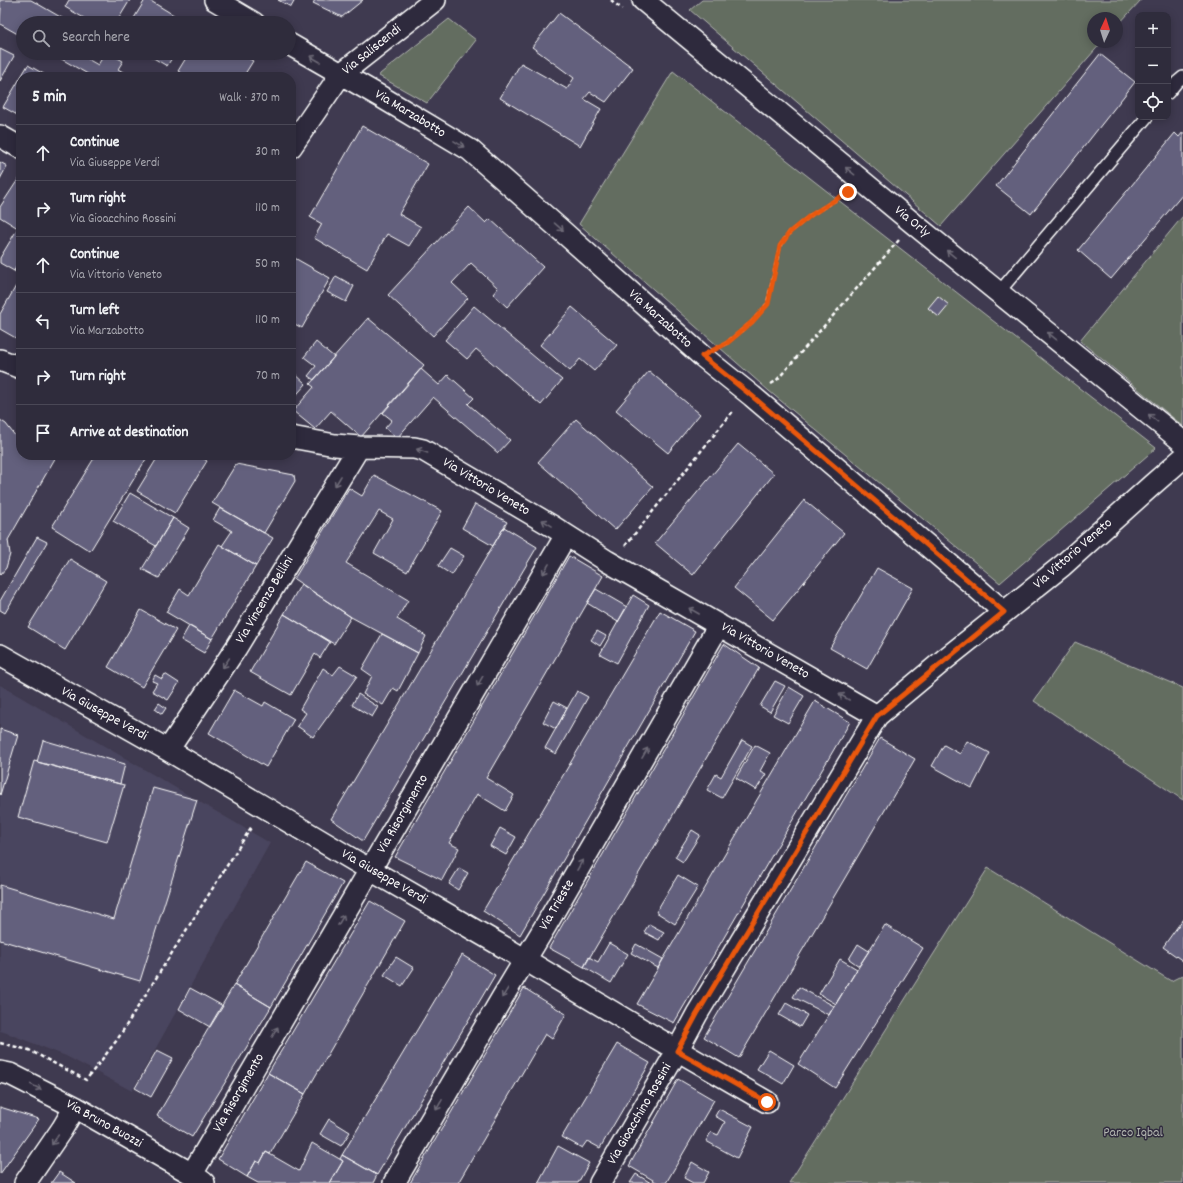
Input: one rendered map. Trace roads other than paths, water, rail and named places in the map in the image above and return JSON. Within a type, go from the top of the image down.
[{"type":"street","points":[[215,0],[242,16]]},
{"type":"street","name":"Via Saliscendi","points":[[296,140],[341,74],[435,0]]},
{"type":"street","name":"Via Orly","points":[[643,0],[908,219],[1183,442]]},
{"type":"street","name":"Via Marzabotto","points":[[296,48],[470,150],[562,230],[702,356],[752,396],[1004,612]]},
{"type":"street","points":[[0,136],[16,145]]},
{"type":"street","points":[[0,360],[16,366]]},
{"type":"street","name":"Via Vittorio Veneto","points":[[296,438],[335,445],[414,448],[423,450],[566,535],[607,562],[877,716],[1062,566],[1183,458]]},
{"type":"street","name":"Via Vincenzo Bellini","points":[[168,750],[236,648],[358,447]]},
{"type":"street","name":"Via Risorgimento","points":[[198,1179],[371,870],[566,535]]},
{"type":"street","name":"Via Trieste","points":[[394,1183],[719,625]]},
{"type":"street","name":"Via Giuseppe Verdi","points":[[0,655],[168,750],[371,870],[497,942],[677,1051],[767,1102]]},
{"type":"street","name":"Via Gioacchino Rossini","points":[[600,1183],[697,1014],[877,716]]},
{"type":"street","name":"Via Bruno Buozzi","points":[[0,1072],[10,1074],[75,1107],[198,1179]]},
{"type":"street","points":[[25,1183],[62,1129],[75,1107]]},
{"type":"lane","points":[[1171,89],[1183,77]]},
{"type":"lane","points":[[999,292],[1144,120]]},
{"type":"park label","name":"Parco Iqbal","points":[[1133,1133]]}]
